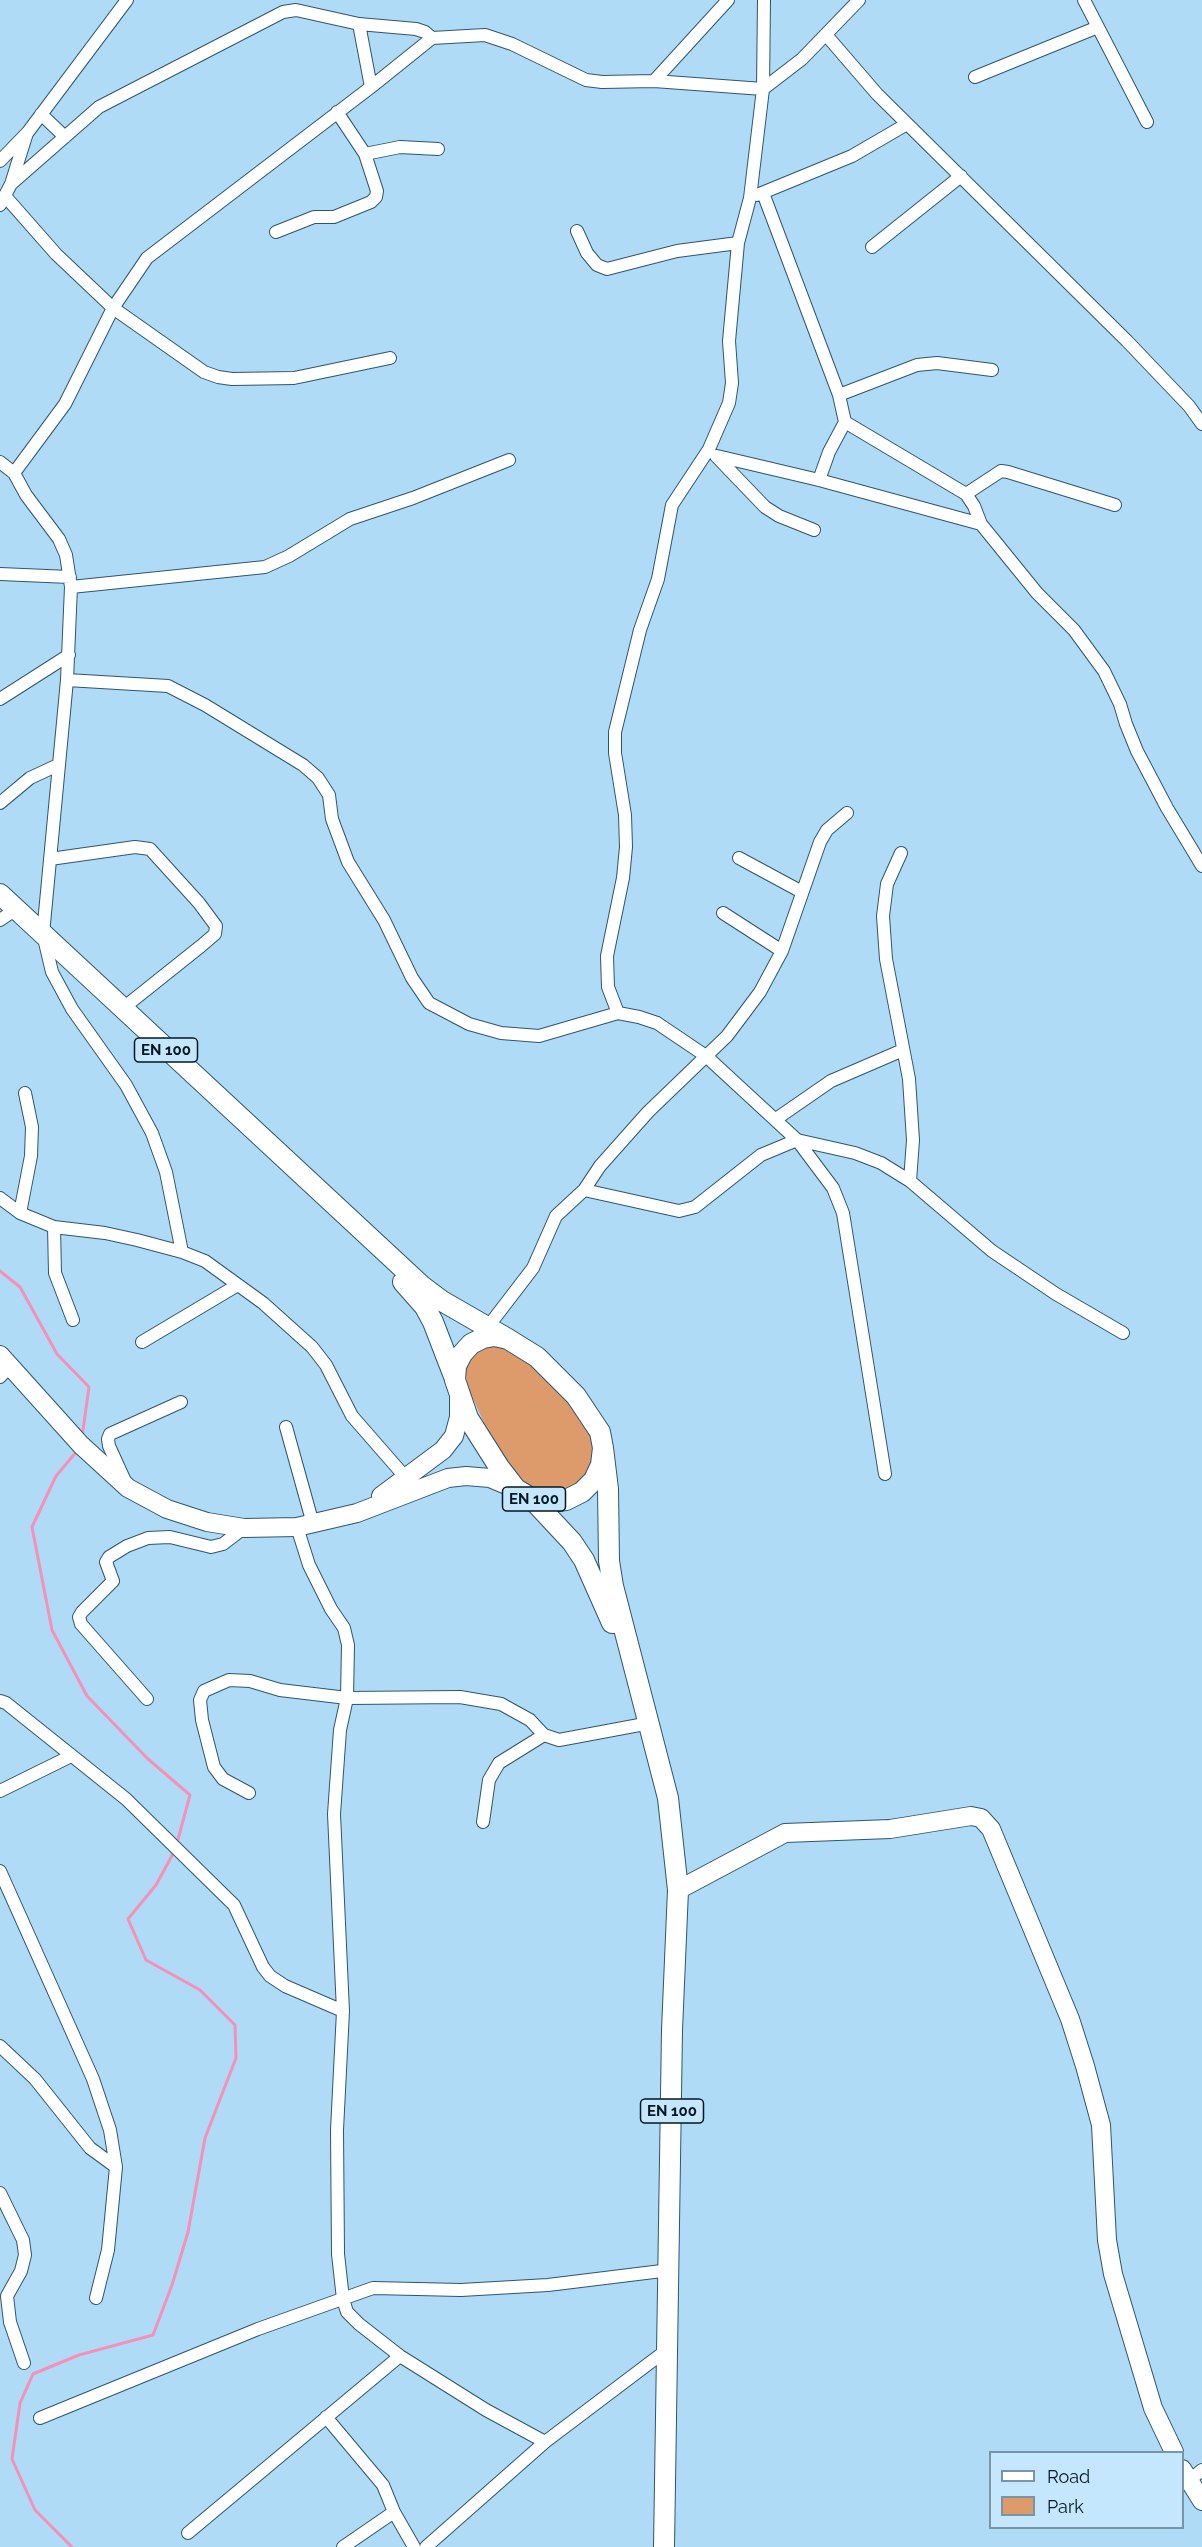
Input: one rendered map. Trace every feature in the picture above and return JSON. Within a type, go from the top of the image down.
[{"type":"main road","name":"EN 100","points":[[0,894],[8,915],[43,934],[422,1286],[537,1357],[576,1396],[600,1432],[608,1489],[609,1561],[619,1612],[669,1798],[678,1890],[672,2030],[664,2547]]},
{"type":"main road","name":"EN 100","points":[[333,1204],[425,1307],[445,1350],[468,1418],[499,1467],[572,1542],[584,1560],[638,1680]]},
{"type":"main road","points":[[457,1387],[456,1366],[462,1354],[471,1344],[483,1338],[495,1336],[508,1339]]},
{"type":"main road","name":"EN 100","points":[[524,1493],[549,1502],[566,1500],[582,1492],[594,1480],[601,1465],[603,1448]]},
{"type":"street","points":[[0,161],[28,132],[127,0]]},
{"type":"street","points":[[654,81],[728,0]]},
{"type":"street","points":[[618,1013],[608,987],[607,956],[623,878],[626,847],[625,815],[615,753],[615,732],[640,630],[658,579],[672,505],[713,453],[729,403],[732,383],[729,341],[738,243],[750,198],[763,89],[764,0]]},
{"type":"street","points":[[14,473],[65,404],[113,308],[147,258],[432,38],[485,35],[512,44],[586,80],[654,81],[763,89],[827,36],[859,0]]},
{"type":"street","points":[[1084,0],[1147,122]]},
{"type":"street","points":[[11,184],[99,107],[283,12],[296,10],[359,24],[416,29],[432,38]]},
{"type":"street","points":[[359,24],[371,87]]},
{"type":"street","points":[[975,77],[1098,27]]},
{"type":"street","points":[[827,36],[877,94],[1127,341],[1189,406],[1202,424]]},
{"type":"street","points":[[276,232],[314,217],[334,217],[376,197],[377,190],[365,154],[337,112]]},
{"type":"street","points":[[41,114],[65,137]]},
{"type":"street","points":[[750,198],[852,156],[907,124]]},
{"type":"street","points":[[28,132],[11,184],[2,200],[113,308],[204,372],[218,377],[294,378],[390,358]]},
{"type":"street","points":[[365,154],[400,147],[438,149]]},
{"type":"street","points":[[872,247],[961,176]]},
{"type":"street","points":[[763,193],[839,395],[845,422],[829,453],[819,480]]},
{"type":"street","points":[[577,231],[587,253],[597,266],[607,269],[677,251],[738,243]]},
{"type":"street","points":[[839,395],[917,365],[937,363],[992,370]]},
{"type":"street","points":[[845,422],[966,494],[981,524],[1037,593],[1074,630],[1104,671],[1120,704],[1125,724],[1137,751],[1167,808],[1202,866]]},
{"type":"street","points":[[713,453],[981,524]]},
{"type":"street","points":[[713,453],[765,507],[779,516],[814,530]]},
{"type":"street","points":[[0,574],[70,582],[265,567],[289,556],[350,519],[413,498],[509,460]]},
{"type":"street","points":[[0,463],[14,473],[26,495],[59,539],[66,555],[70,582],[68,680],[43,934],[52,972],[72,1009],[126,1085],[152,1133],[166,1172],[182,1252]]},
{"type":"street","points":[[966,494],[1001,471],[1115,505]]},
{"type":"street","points":[[0,699],[69,655]]},
{"type":"street","points":[[68,680],[168,686],[205,705],[303,765],[318,778],[329,795],[332,819],[348,862],[384,920],[412,978],[429,1003],[469,1024],[501,1033],[539,1036],[618,1013],[657,1023],[706,1056],[776,1119],[797,1140],[833,1188],[843,1213],[885,1474]]},
{"type":"street","points":[[0,803],[30,778],[58,765]]},
{"type":"street","points":[[487,1328],[533,1268],[556,1216],[584,1190],[600,1166],[648,1112],[727,1036],[760,993],[782,951],[820,842],[827,830],[846,813]]},
{"type":"street","points":[[50,859],[135,847],[150,849],[199,903],[216,926],[215,934],[122,1009]]},
{"type":"street","points":[[901,853],[887,884],[883,915],[886,959],[909,1079],[913,1140],[910,1181]]},
{"type":"street","points":[[739,858],[802,892]]},
{"type":"street","points":[[723,913],[782,951]]},
{"type":"street","points":[[776,1119],[831,1082],[903,1050]]},
{"type":"street","points":[[20,1213],[30,1156],[32,1127],[25,1093]]},
{"type":"street","points":[[584,1190],[679,1211],[695,1207],[761,1155],[797,1140],[855,1153],[881,1164],[910,1181],[992,1251],[1056,1294],[1123,1333]]},
{"type":"street","points":[[0,1198],[20,1213],[54,1227],[105,1233],[182,1252],[205,1262],[263,1303],[312,1347],[326,1365],[352,1416],[407,1479]]},
{"type":"street","points":[[54,1227],[55,1273],[74,1320]]},
{"type":"street","points":[[142,1342],[236,1286]]},
{"type":"street","points":[[3,1366],[81,1445],[128,1488],[167,1509],[207,1522],[244,1528],[305,1526],[357,1513],[448,1478],[466,1476],[490,1478],[524,1493]]},
{"type":"street","points":[[357,1513],[444,1450],[454,1436],[459,1417],[457,1387]]},
{"type":"street","points":[[128,1488],[109,1446],[110,1434],[181,1402]]},
{"type":"street","points":[[286,1427],[305,1526],[309,1565],[331,1609],[344,1628],[348,1645],[347,1698],[340,1730],[334,1814],[343,2011],[337,2130],[338,2254],[343,2299],[353,2318],[400,2356],[486,2410],[545,2442]]},
{"type":"street","points":[[147,1699],[81,1624],[79,1617],[81,1612],[113,1581],[106,1562],[109,1557],[127,1546],[148,1538],[170,1537],[211,1547],[223,1545],[244,1528]]},
{"type":"street","points":[[249,1793],[223,1779],[214,1767],[202,1720],[200,1700],[204,1691],[229,1680],[250,1681],[280,1690],[347,1698],[460,1697],[501,1704],[530,1720],[544,1735],[559,1740],[650,1723]]},
{"type":"street","points":[[0,1701],[6,1703],[126,1799],[234,1905],[262,1967],[270,1976],[285,1986],[343,2011]]},
{"type":"street","points":[[483,1822],[489,1780],[499,1763],[544,1735]]},
{"type":"street","points":[[0,1791],[71,1756]]},
{"type":"street","points":[[678,1890],[785,1833],[890,1829],[971,1816],[981,1818],[991,1829],[1066,2008],[1085,2066],[1101,2125],[1107,2240],[1113,2274],[1153,2408],[1174,2451]]},
{"type":"street","points":[[0,1871],[93,2079],[110,2130],[116,2167],[108,2250],[96,2298]]},
{"type":"street","points":[[0,2046],[35,2079],[90,2148],[116,2167]]},
{"type":"street","points":[[0,2193],[23,2240],[26,2255],[21,2271],[3,2295],[24,2363]]},
{"type":"street","points":[[40,2418],[258,2329],[373,2288],[461,2290],[548,2285],[670,2270]]},
{"type":"street","points":[[426,2547],[545,2442],[668,2349]]},
{"type":"street","points":[[188,2533],[400,2356]]},
{"type":"street","points":[[327,2417],[383,2485],[394,2512],[414,2547]]},
{"type":"street","points":[[1191,2473],[1202,2501]]},
{"type":"street","points":[[343,2547],[394,2512]]},
{"type":"green space","points":[[495,1345],[517,1352],[561,1389],[594,1436],[593,1464],[586,1477],[575,1486],[562,1492],[548,1494],[534,1491],[521,1483],[492,1440],[468,1388],[465,1369],[467,1361],[479,1348]]},
{"type":"waterway","points":[[0,1271],[20,1287],[57,1354],[89,1387],[82,1437]]},
{"type":"waterway","points":[[77,1451],[56,1476],[32,1527],[52,1630],[87,1696],[148,1759],[190,1795],[177,1843]]},
{"type":"waterway","points":[[72,2547],[35,2510],[12,2459],[20,2403],[33,2374],[79,2355],[153,2335],[172,2285],[188,2232],[205,2138],[236,2058],[235,2025],[200,1990],[146,1960],[128,1919],[156,1885],[174,1852]]}]
